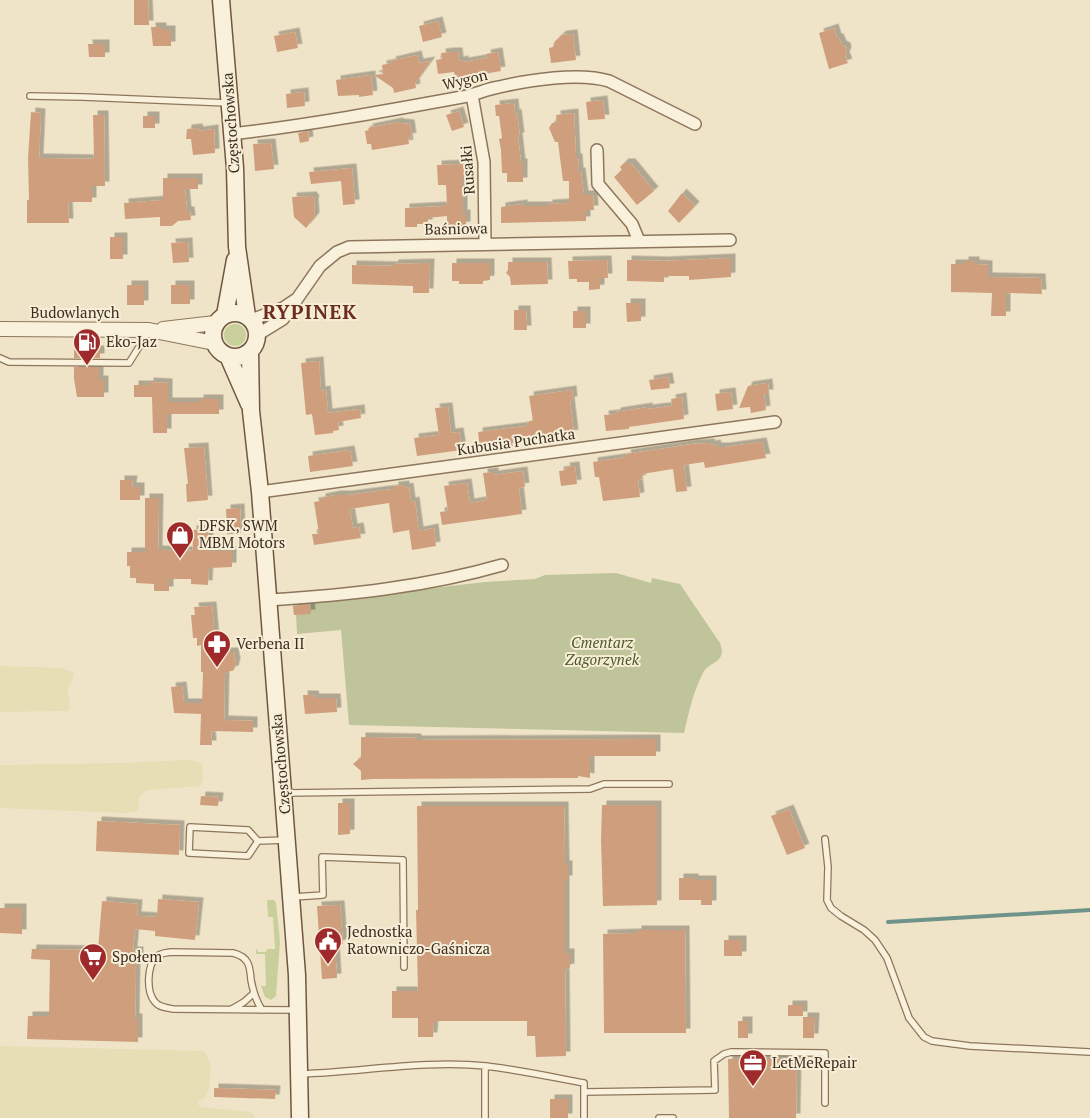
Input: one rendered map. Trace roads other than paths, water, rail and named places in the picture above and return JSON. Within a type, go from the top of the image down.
[{"type":"main road","name":"Częstochowska","points":[[221,0],[230,103],[237,246],[252,324]]},
{"type":"main road","name":"Częstochowska","points":[[220,319],[237,246]]},
{"type":"main road","points":[[236,313],[252,324],[254,346],[250,351],[240,356],[228,356],[219,351],[214,343],[213,329],[220,319],[236,313]]},
{"type":"main road","name":"Częstochowska","points":[[250,351],[251,411],[260,492],[292,897],[298,1010],[300,1118]]},
{"type":"main road","name":"Częstochowska","points":[[228,356],[251,411]]},
{"type":"street","name":"Wygon","points":[[232,134],[472,95],[518,83],[588,76],[608,81],[695,124]]},
{"type":"street","name":"Rusałki","points":[[472,95],[484,162],[485,244]]},
{"type":"street","points":[[597,150],[598,184],[626,217],[639,241]]},
{"type":"street","name":"Baśniowa","points":[[252,324],[283,319],[320,266],[328,258],[349,246],[730,240]]},
{"type":"street","name":"Baśniowa","points":[[252,324],[296,299]]},
{"type":"street","name":"Budowlanych","points":[[0,329],[149,330],[220,319]]},
{"type":"street","name":"Budowlanych","points":[[149,330],[214,343]]},
{"type":"street","name":"Kubusia Puchatka","points":[[260,492],[776,422]]},
{"type":"street","points":[[268,600],[425,583],[502,565]]},
{"type":"lane","points":[[30,96],[230,103]]},
{"type":"lane","points":[[0,358],[9,362],[128,363],[149,330]]},
{"type":"lane","points":[[283,793],[590,789],[604,784],[669,784]]},
{"type":"lane","points":[[258,841],[248,856],[189,853],[190,827],[248,830],[258,841],[287,840]]},
{"type":"lane","points":[[825,839],[828,867],[828,900],[831,908],[864,930],[875,940],[887,958],[909,1018],[924,1037],[932,1041],[970,1046],[1090,1052]]},
{"type":"lane","points":[[292,897],[323,895],[322,857],[403,860],[404,967]]},
{"type":"lane","points":[[262,1010],[254,993],[249,963],[240,955],[233,953],[171,952],[162,953],[152,962],[150,968],[151,997],[158,1004],[172,1008],[230,1010],[262,1010],[298,1010]]},
{"type":"lane","points":[[230,1010],[244,1002],[254,993]]},
{"type":"lane","points":[[584,1092],[715,1090],[714,1061],[724,1054],[732,1052],[825,1052],[825,1103]]},
{"type":"lane","points":[[485,1066],[485,1118]]},
{"type":"lane","points":[[300,1074],[336,1073],[400,1067],[485,1066],[584,1082],[584,1118]]},
{"type":"lane","points":[[659,1118],[673,1118]]},
{"type":"waterway","points":[[888,922],[1090,910]]},
{"type":"place","name":"Eko-Jaz","points":[[87,366]]},
{"type":"place","name":"DFSK, SWM MBM Motors","points":[[180,559]]},
{"type":"place","name":"Verbena II","points":[[217,668]]},
{"type":"place","name":"Jednostka Ratowniczo-Gaśnicza","points":[[328,965]]},
{"type":"place","name":"Społem","points":[[93,981]]},
{"type":"place","name":"LetMeRepair","points":[[753,1087]]},
{"type":"district","name":"RYPINEK","points":[[310,312]]},
{"type":"park label","name":"Cmentarz Zagorzynek","points":[[602,652]]}]
